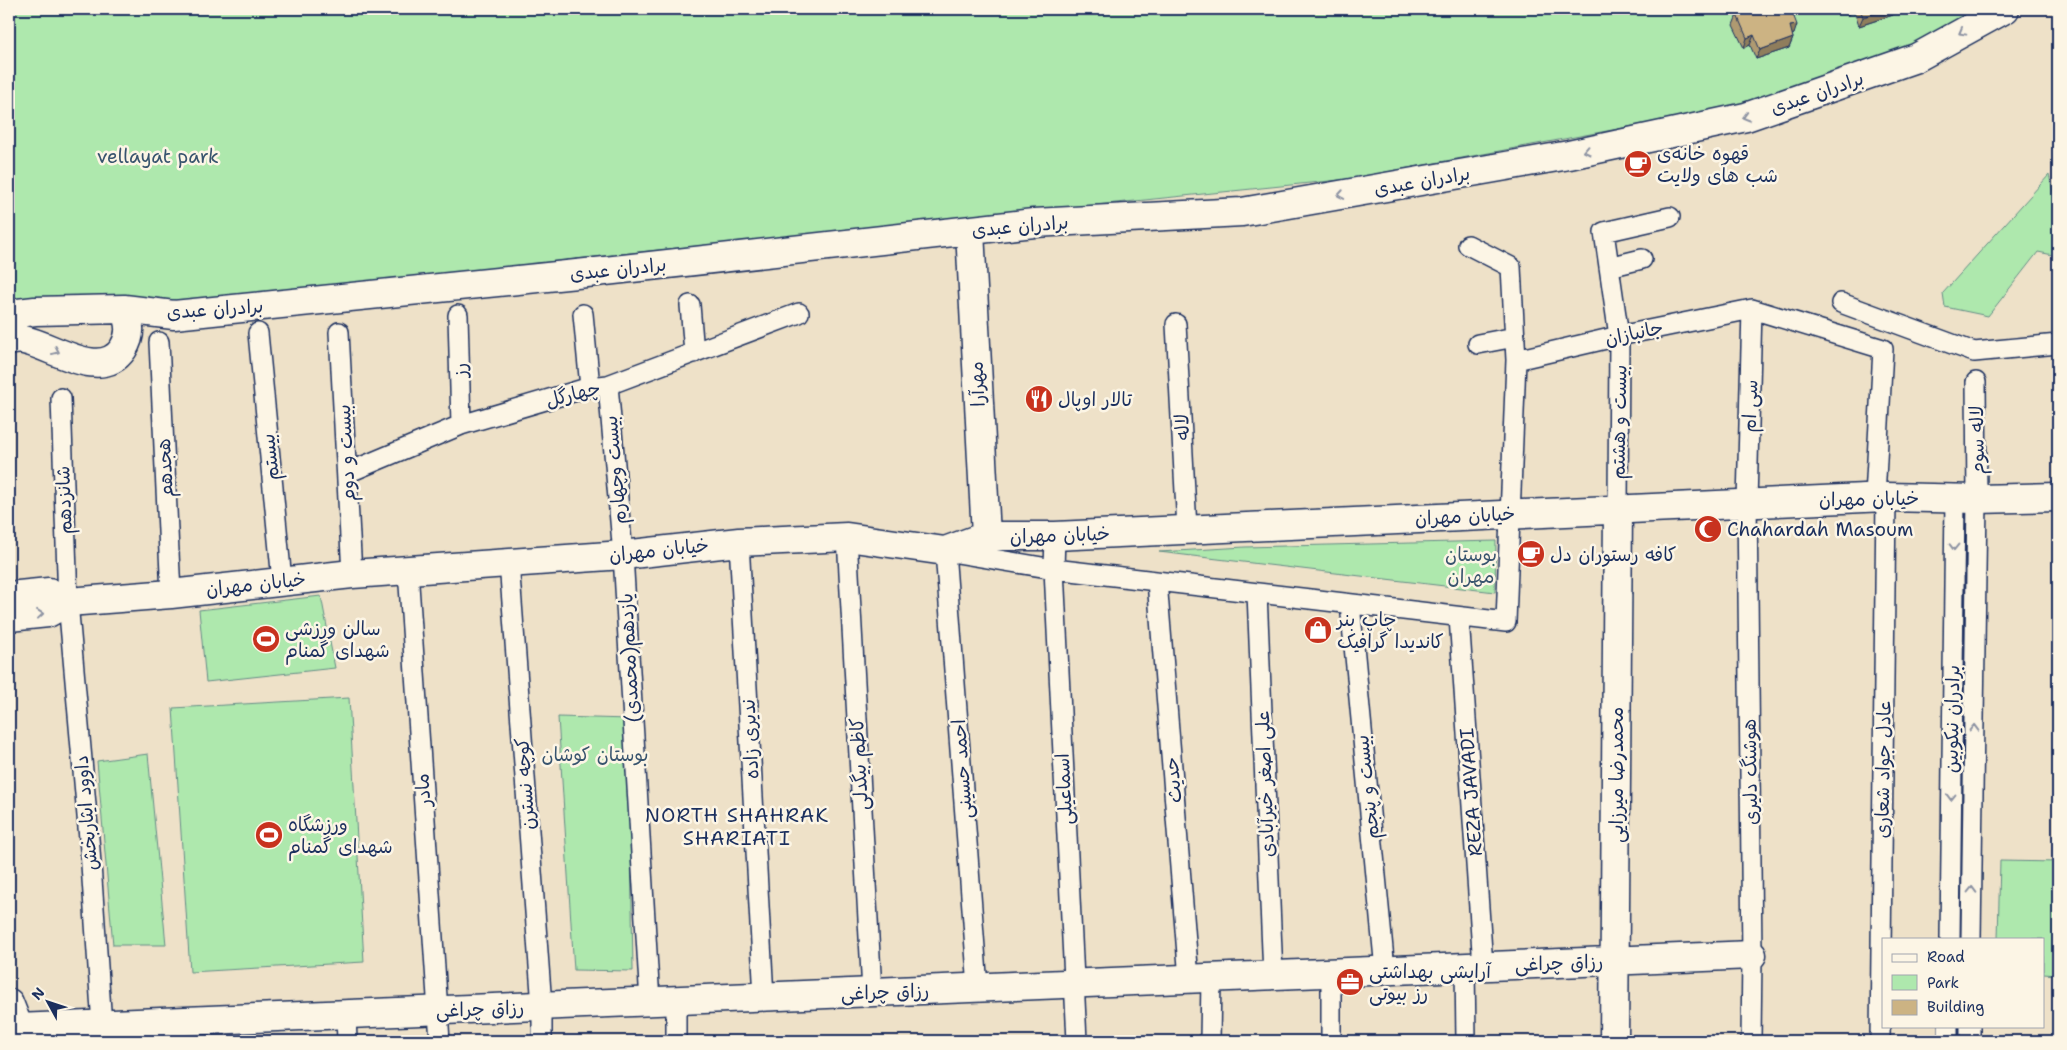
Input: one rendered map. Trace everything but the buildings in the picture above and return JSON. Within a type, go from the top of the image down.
[{"type":"main road","name":"برادران عبدی","points":[[9,314],[35,311],[124,309],[174,315],[1034,223],[1242,212],[1569,155],[1746,117],[1916,58],[2005,9]]},
{"type":"main road","name":"مهرآرا","points":[[970,231],[986,536]]},
{"type":"main road","points":[[9,340],[22,340],[86,362],[103,363],[118,356],[128,342],[130,324],[124,309]]},
{"type":"main road","name":"خیابان مهران","points":[[68,602],[171,594],[352,574],[623,554],[739,542],[846,537],[945,551],[986,536],[1055,536],[1510,513],[1881,497],[2058,497]]},
{"type":"main road","name":"محمدرضا میرزایی","points":[[1614,1041],[1618,508]]},
{"type":"main road","points":[[9,596],[49,592],[68,602]]},
{"type":"main road","points":[[9,617],[48,613],[68,602]]},
{"type":"main road","name":"رزاق چراغی","points":[[17,1033],[102,1024],[1752,955]]},
{"type":"main road","points":[[9,1003],[17,1033]]},
{"type":"street","name":"بیست و هشتم","points":[[1618,508],[1619,336],[1604,232],[1670,217]]},
{"type":"street","points":[[945,551],[1054,569],[1506,622],[1516,360],[1511,266],[1468,245]]},
{"type":"street","points":[[1609,267],[1642,259]]},
{"type":"street","points":[[1841,302],[1974,352],[2058,344]]},
{"type":"street","points":[[690,305],[694,353]]},
{"type":"street","name":"جانبازان","points":[[1516,360],[1619,336],[1752,309]]},
{"type":"street","name":"عادل جواد شعاری","points":[[1752,309],[1882,349],[1880,1041]]},
{"type":"street","name":"سی ام","points":[[1747,502],[1752,309]]},
{"type":"street","name":"چهارگل","points":[[347,473],[461,425],[599,386],[694,353],[799,313]]},
{"type":"street","name":"بیست وچهارم","points":[[583,314],[599,386],[623,554]]},
{"type":"street","name":"رز","points":[[458,315],[461,425]]},
{"type":"street","name":"لاله","points":[[1176,324],[1187,529]]},
{"type":"street","name":"بیست و دوم","points":[[339,332],[352,574]]},
{"type":"street","name":"بیستم","points":[[258,333],[282,582]]},
{"type":"street","points":[[1478,344],[1515,337]]},
{"type":"street","name":"هجدهم","points":[[159,342],[171,594]]},
{"type":"street","name":"لاله سوم","points":[[1966,498],[1976,382]]},
{"type":"street","name":"شانزدهم","points":[[61,398],[68,602]]},
{"type":"street","name":"برادران نیکوبین","points":[[1950,938],[1966,498]]},
{"type":"street","name":"برادران نیکوبین","points":[[1966,498],[1971,938]]},
{"type":"street","name":"هوشنگ دلیری","points":[[1747,502],[1752,955],[1751,1041]]},
{"type":"street","name":"اسماعیلی","points":[[1055,536],[1054,569],[1077,1041]]},
{"type":"street","name":"کاظم بیگدلی","points":[[846,537],[872,992]]},
{"type":"street","name":"ندیری زاده","points":[[739,542],[764,997]]},
{"type":"street","name":"احمد حسینی","points":[[945,551],[978,988]]},
{"type":"street","name":"یازدهم(محمدی)","points":[[623,554],[663,1001],[676,1041]]},
{"type":"street","name":"کوچه نسترن","points":[[509,562],[542,1006],[542,1041]]},
{"type":"street","name":"مادر","points":[[408,570],[440,1041]]},
{"type":"street","name":"حدیث","points":[[1157,581],[1200,978],[1210,1041]]},
{"type":"street","name":"علی اصغر خیرآبادی","points":[[1257,593],[1273,975]]},
{"type":"street","name":"داوود ایثاربخش","points":[[68,602],[90,850],[102,1024]]},
{"type":"street","name":"بیست و پنجم","points":[[1350,604],[1385,970]]},
{"type":"street","name":"REZA JAVADI","points":[[1459,617],[1474,967],[1466,1041]]},
{"type":"street","points":[[1330,1041],[1331,973]]},
{"type":"street","points":[[346,1014],[347,1041]]},
{"type":"street","points":[[1948,1028],[1948,1041]]},
{"type":"street","points":[[1970,1028],[1970,1041]]},
{"type":"green space","name":"vellayat park","points":[[9,9],[647,9],[692,13],[745,9],[1983,9],[1909,47],[1741,106],[1349,179],[649,251],[9,321]]},
{"type":"green space","points":[[2049,175],[2058,212],[2058,256],[2038,252],[1988,316],[1945,307],[1943,293]]},
{"type":"green space","name":"بوستان مهران","points":[[1496,541],[1495,592],[1159,552],[1245,547]]},
{"type":"green space","name":"سالن ورزشی شهدای گمنام","points":[[321,596],[335,668],[206,682],[199,610]]},
{"type":"green space","name":"ورزشگاه شهدای گمنام","points":[[349,698],[364,962],[190,972],[173,708]]},
{"type":"green space","name":"بوستان کوشان","points":[[558,717],[629,719],[633,971],[574,970]]},
{"type":"green space","points":[[148,754],[166,945],[113,945],[97,761]]},
{"type":"green space","points":[[2000,861],[2058,862],[2058,975],[2044,974],[2044,938],[1998,938]]},
{"type":"place","name":"قهوه خانه‌ی شب های ولایت","points":[[1638,164]]},
{"type":"place","name":"تالار اوپال","points":[[1039,399]]},
{"type":"place","name":"Chahardah Masoum","points":[[1708,529]]},
{"type":"place","name":"کافه رستوران دل","points":[[1531,554]]},
{"type":"place","name":"چاپ بنر کاندیدا گرافیک","points":[[1318,630]]},
{"type":"place","name":"سالن ورزشی شهدای گمنام","points":[[266,639]]},
{"type":"place","name":"ورزشگاه شهدای گمنام","points":[[269,835]]},
{"type":"place","name":"آرایشی بهداشتی رز بیوتی","points":[[1350,982]]},
{"type":"district","name":"NORTH SHAHRAK SHARIATI","points":[[737,826]]}]
